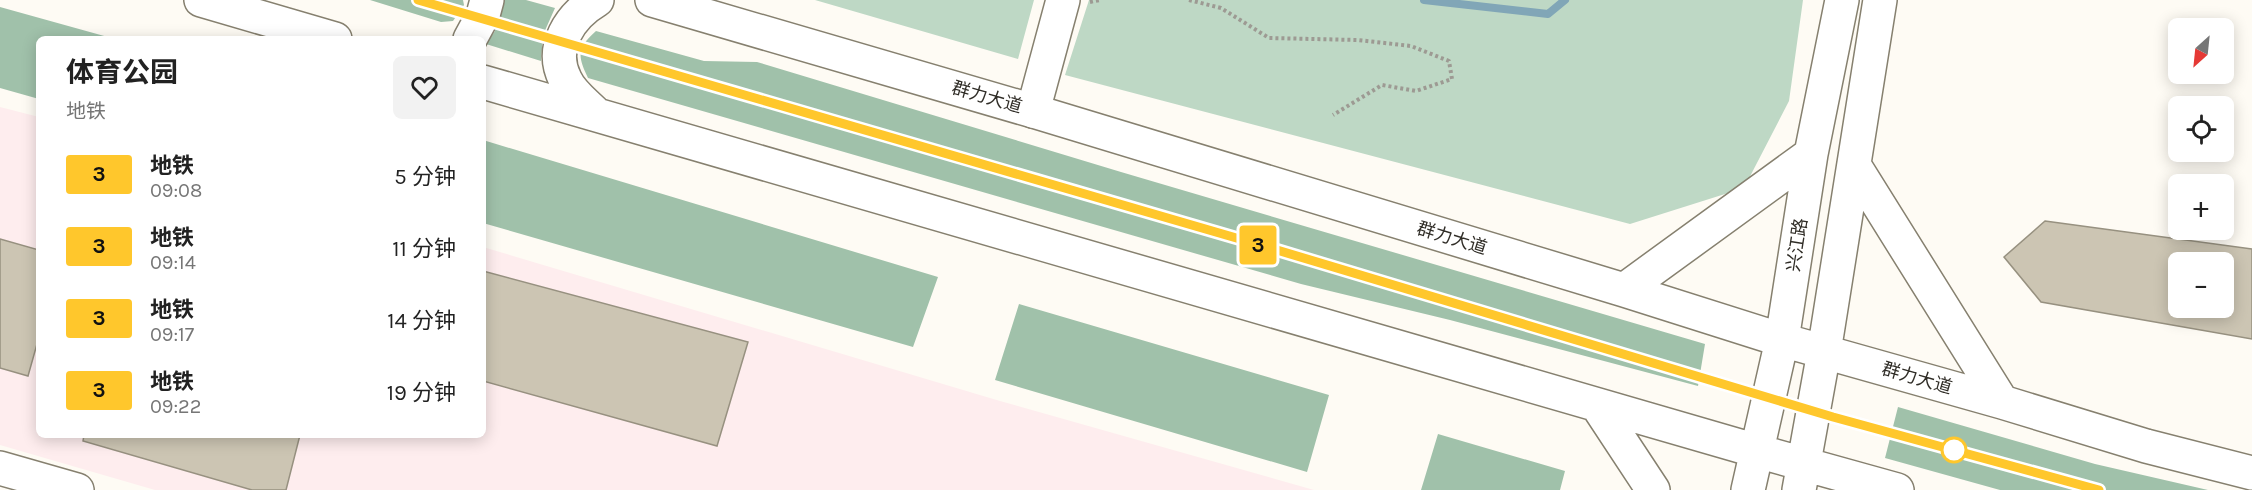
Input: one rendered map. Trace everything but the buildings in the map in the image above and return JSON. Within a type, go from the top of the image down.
[{"type":"main road","points":[[201,0],[325,36]]},
{"type":"main road","points":[[472,36],[483,15],[487,0]]},
{"type":"main road","points":[[597,0],[583,8],[572,19],[563,38],[560,52],[560,67],[566,81],[574,93],[597,115]]},
{"type":"main road","name":"群力大道","points":[[652,0],[1033,111],[1782,340],[2002,402],[2146,446],[2252,473]]},
{"type":"main road","name":"兴江路","points":[[1748,490],[1782,340],[1811,154],[1842,0]]},
{"type":"main road","points":[[1802,477],[1880,0]]},
{"type":"main road","points":[[1033,111],[1059,14]]},
{"type":"main road","points":[[486,83],[1757,451],[1802,477],[1897,490]]},
{"type":"main road","points":[[1624,290],[1811,154]]},
{"type":"main road","points":[[1854,165],[2002,402]]},
{"type":"main road","points":[[1598,405],[1653,490]]},
{"type":"main road","points":[[0,468],[77,490]]},
{"type":"main road","points":[[0,482],[30,490]]},
{"type":"path","points":[[1189,0],[1221,8],[1269,38],[1358,40],[1411,46],[1449,61],[1452,79],[1416,91],[1382,86],[1333,116]]},
{"type":"shaded area","points":[[0,107],[36,116],[36,438],[486,438],[486,248],[1000,401],[1314,490],[155,490],[0,445]]},
{"type":"green space","points":[[370,0],[463,0],[464,5],[453,21],[441,22]]},
{"type":"green space","points":[[499,0],[526,0],[555,8],[543,35],[541,61],[486,44],[495,31]]},
{"type":"green space","points":[[815,0],[1034,0],[1018,59]]},
{"type":"green space","points":[[1089,0],[1803,0],[1789,101],[1744,188],[1630,224],[1065,75]]},
{"type":"green space","points":[[0,7],[104,36],[36,36],[36,98],[0,88]]},
{"type":"green space","points":[[596,31],[704,61],[757,62],[1705,344],[1698,386],[1450,320],[1301,284],[588,78],[582,63],[581,52],[585,42]]},
{"type":"green space","points":[[486,141],[938,277],[913,347],[486,224]]},
{"type":"green space","points":[[1019,304],[1329,395],[1307,472],[995,380]]},
{"type":"green space","points":[[1898,407],[2095,464],[2208,490],[2000,490],[1885,458]]},
{"type":"green space","points":[[1438,434],[1565,471],[1560,490],[1421,490]]},
{"type":"waterway","points":[[1424,0],[1548,14],[1565,0]]},
{"type":"metro line","name":"3","points":[[418,0],[1257,244],[1833,417],[2099,490]]}]
